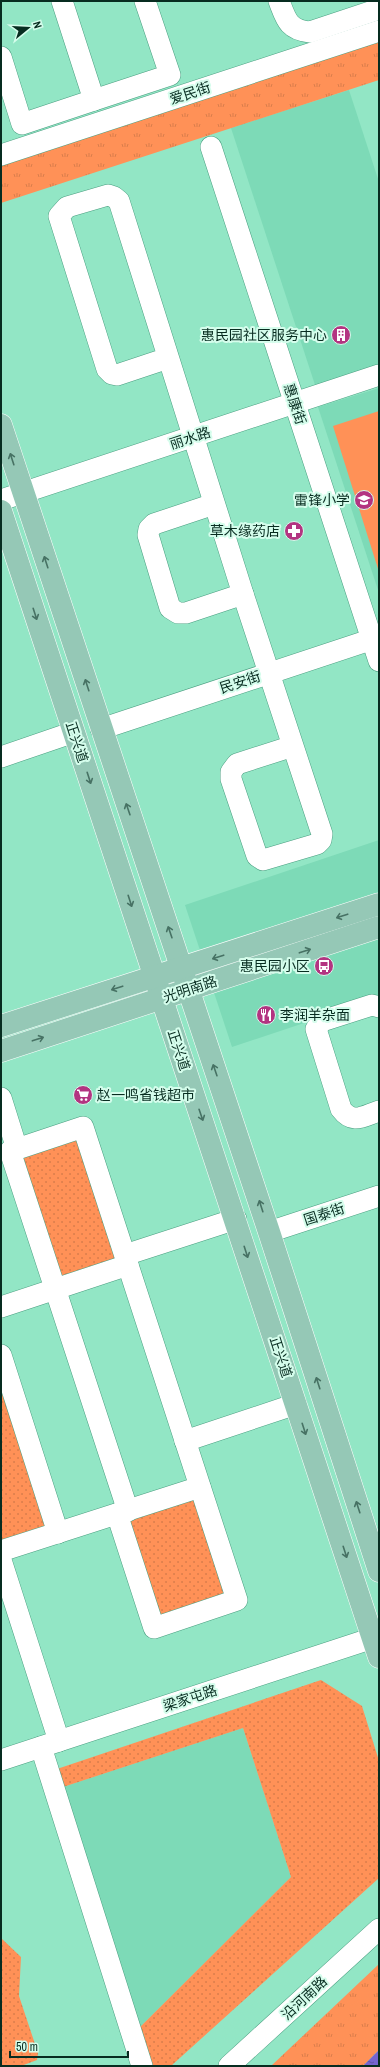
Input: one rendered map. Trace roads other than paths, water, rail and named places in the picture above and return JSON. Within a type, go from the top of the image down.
[{"type":"main road","name":"正兴道","points":[[1,425],[269,1232],[379,1571]]},
{"type":"main road","name":"正兴道","points":[[1,511],[296,1404],[377,1643]]},
{"type":"main road","name":"光明南路","points":[[1,1026],[154,975],[182,969],[379,904]]},
{"type":"main road","name":"光明南路","points":[[1,1051],[379,927]]},
{"type":"street","points":[[62,1],[94,100]]},
{"type":"street","points":[[1,57],[22,124],[170,76],[145,1]]},
{"type":"street","points":[[279,1],[286,19],[299,31],[310,32],[374,13]]},
{"type":"street","name":"爱民街","points":[[1,155],[57,137],[374,13]]},
{"type":"street","points":[[50,115],[57,137]]},
{"type":"street","name":"惠康街","points":[[211,147],[295,403],[375,638],[379,661]]},
{"type":"street","points":[[168,358],[117,375],[112,374],[107,369],[59,216],[67,207],[108,195],[119,201],[214,504],[322,834],[321,840],[316,844],[263,860],[257,856],[231,779],[231,772],[237,764],[293,746]]},
{"type":"street","name":"丽水路","points":[[1,500],[379,375]]},
{"type":"street","points":[[214,504],[154,524],[149,529],[148,535],[170,608],[178,613],[186,613],[243,594]]},
{"type":"street","name":"民安街","points":[[101,729],[375,638]]},
{"type":"street","points":[[1,758],[74,732]]},
{"type":"street","points":[[379,1007],[372,1005],[322,1021],[316,1029],[340,1109],[346,1116],[353,1119],[379,1111]]},
{"type":"street","points":[[1,1098],[17,1149]]},
{"type":"street","points":[[83,1127],[237,1600],[154,1628],[122,1512],[55,1288],[10,1151],[17,1149],[83,1127]]},
{"type":"street","name":"国泰街","points":[[269,1232],[379,1196]]},
{"type":"street","points":[[1,1307],[236,1219]]},
{"type":"street","points":[[1,1355],[58,1533]]},
{"type":"street","points":[[185,1441],[296,1404]]},
{"type":"street","points":[[1,1551],[200,1488]]},
{"type":"street","points":[[1,1560],[50,1744],[142,2066]]},
{"type":"street","name":"梁家屯路","points":[[1,1760],[377,1643]]},
{"type":"street","name":"沿河南路","points":[[228,2066],[379,1929]]},
{"type":"water","points":[[379,2050],[379,2066],[363,2066]]},
{"type":"place","name":"惠民园社区服务中心","points":[[341,335]]},
{"type":"place","name":"雷锋小学","points":[[364,500]]},
{"type":"place","name":"草木缘药店","points":[[294,531]]},
{"type":"place","name":"惠民园小区","points":[[324,966]]},
{"type":"place","name":"李润羊杂面","points":[[266,1015]]},
{"type":"place","name":"赵一鸣省钱超市","points":[[83,1095]]}]
